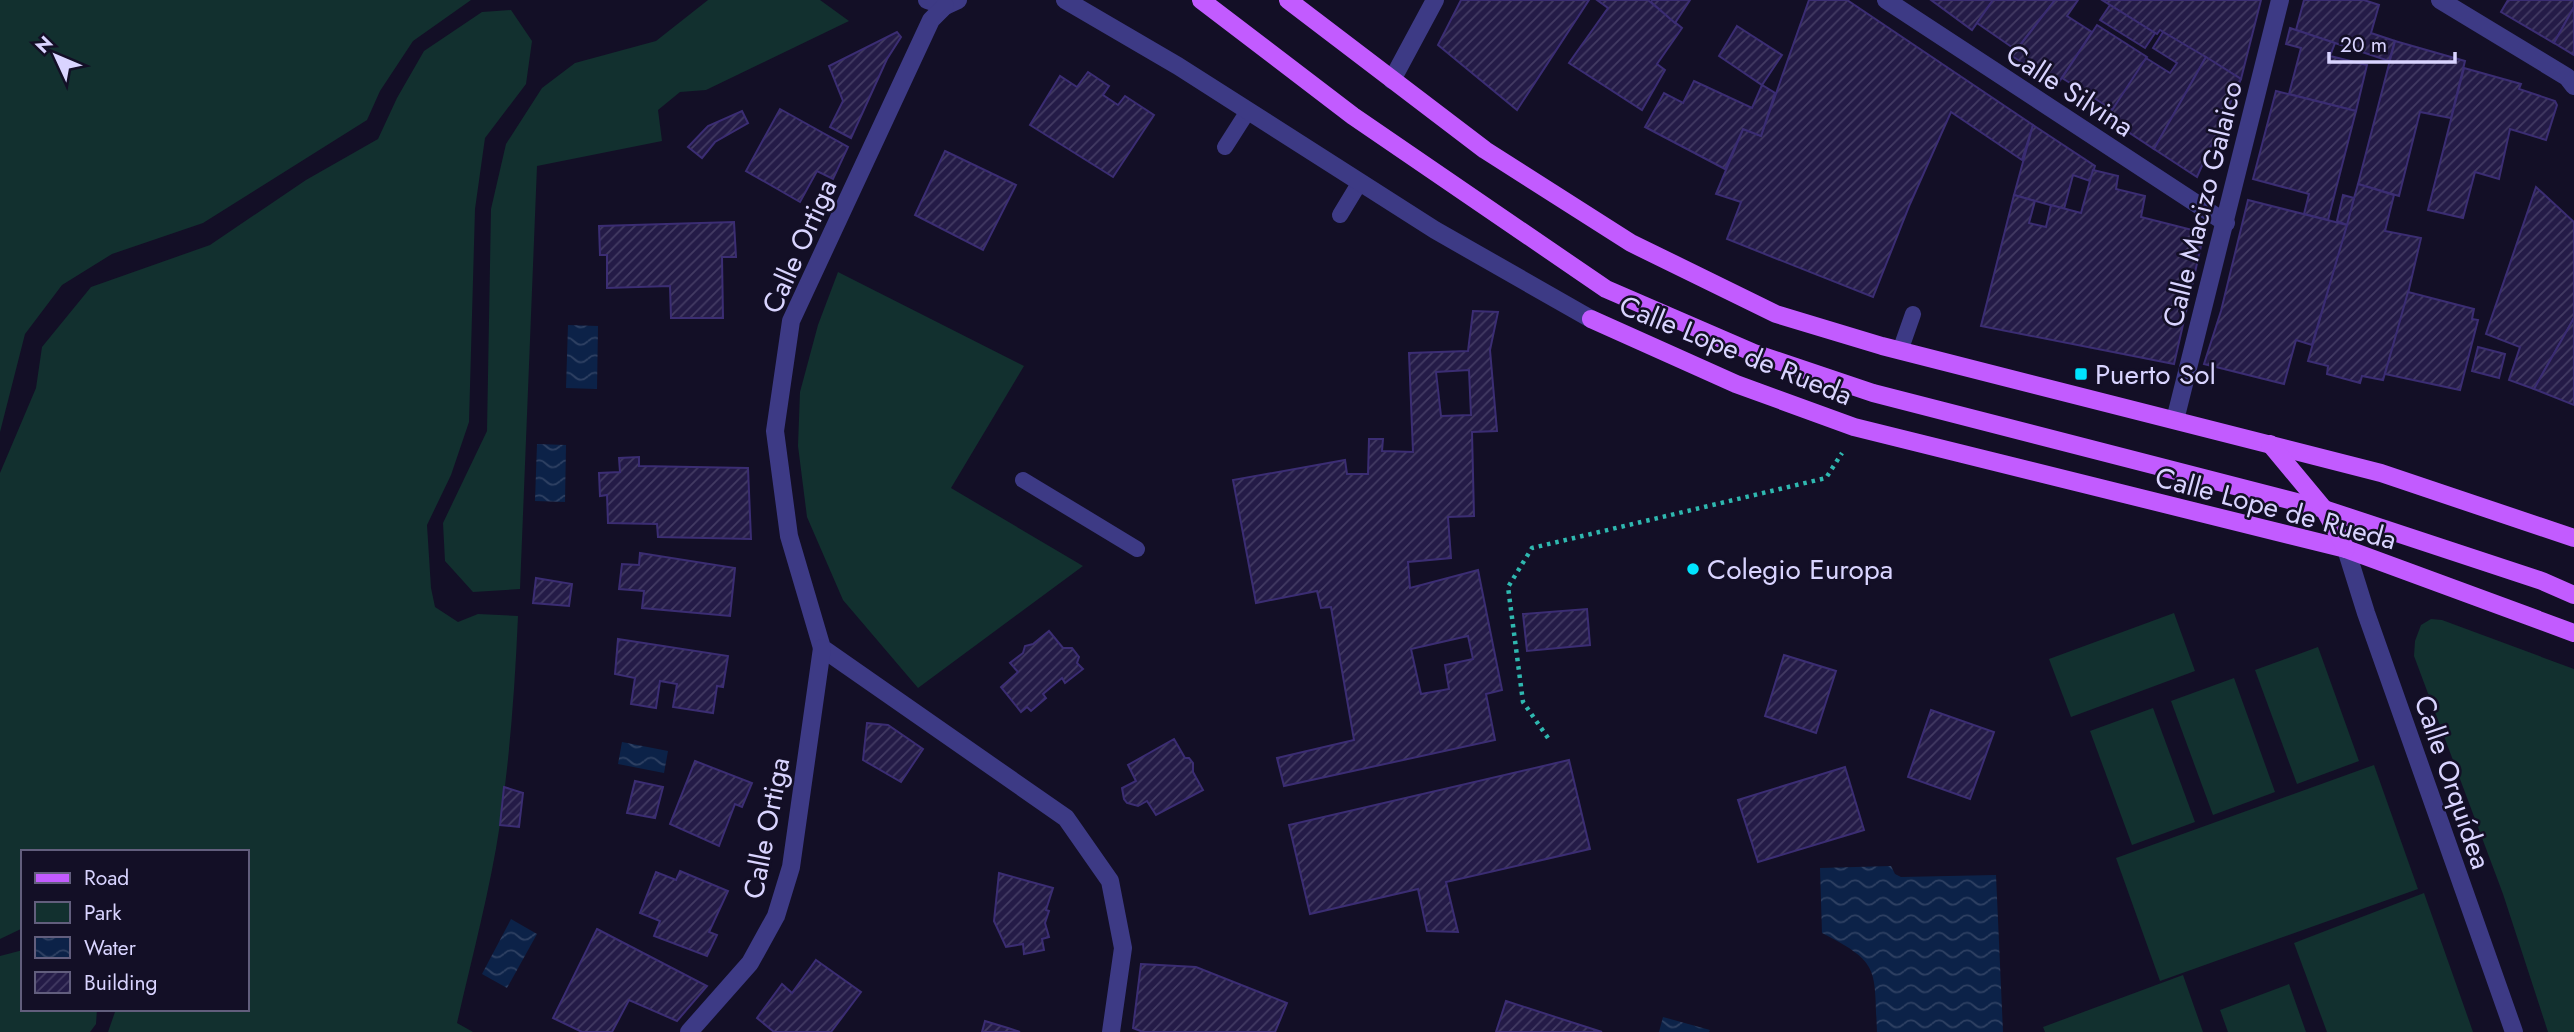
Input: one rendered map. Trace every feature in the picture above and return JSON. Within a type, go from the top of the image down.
[{"type":"main road","name":"Calle Lope de Rueda","points":[[1201,0],[1353,116],[1606,289],[1754,353],[1873,393],[2325,509],[2542,581],[2574,595]]},
{"type":"main road","name":"Calle Lope de Rueda","points":[[1288,0],[1485,150],[1631,243],[1776,314],[1900,351],[2381,473],[2573,537]]},
{"type":"main road","name":"Calle Lope de Rueda","points":[[1591,319],[1736,384],[1854,427],[2346,549],[2574,633]]},
{"type":"main road","points":[[2270,444],[2325,509],[2346,549]]},
{"type":"street","points":[[927,0],[952,3]]},
{"type":"street","name":"Calle Lope de Rueda","points":[[1065,0],[1178,66],[1435,230],[1591,319]]},
{"type":"street","points":[[1392,80],[1435,0]]},
{"type":"street","name":"Calle Silvina","points":[[1886,0],[2226,223]]},
{"type":"street","name":"Calle Macizo Galaico","points":[[2175,421],[2280,0]]},
{"type":"street","points":[[2440,0],[2567,77],[2574,86]]},
{"type":"street","name":"Calle Ortiga","points":[[688,1032],[750,963],[776,916],[791,867],[822,648],[789,536],[775,431],[791,321],[931,20],[952,3]]},
{"type":"street","name":"Calle Orquídea","points":[[2346,549],[2366,613],[2514,1032]]},
{"type":"street","points":[[822,648],[1066,818],[1110,881],[1123,948],[1111,1032]]},
{"type":"lane","points":[[1225,147],[1248,111]]},
{"type":"lane","points":[[1340,215],[1360,182]]},
{"type":"lane","points":[[1900,351],[1913,314]]},
{"type":"lane","points":[[1023,481],[1137,549]]},
{"type":"path","points":[[1548,738],[1523,702],[1508,587],[1531,548],[1826,478],[1834,468]]},
{"type":"green space","points":[[0,0],[471,0],[413,41],[380,91],[367,120],[203,223],[112,254],[62,285],[25,334],[0,432]]},
{"type":"green space","points":[[708,0],[820,0],[849,21],[706,90],[680,92],[658,110],[662,141],[537,166],[520,589],[473,592],[445,561],[443,523],[487,431],[491,209],[506,144],[542,88],[575,63],[656,41]]},
{"type":"green space","points":[[511,10],[532,41],[526,84],[485,138],[475,209],[469,422],[451,475],[427,525],[431,588],[435,607],[458,622],[478,614],[518,616],[512,720],[500,824],[486,899],[457,1023],[473,1032],[108,1032],[115,1011],[248,1011],[248,850],[21,850],[21,929],[0,939],[0,473],[36,388],[42,347],[91,287],[210,245],[306,180],[378,139],[397,98],[424,51],[482,12]]},
{"type":"green space","points":[[838,272],[1024,366],[951,488],[1083,566],[918,688],[843,600],[807,517],[798,446],[800,392],[818,325]]},
{"type":"green space","points":[[2174,613],[2195,671],[2071,717],[2049,659]]},
{"type":"green space","points":[[2431,619],[2442,620],[2574,669],[2574,1032],[2548,1032],[2503,894],[2414,656],[2415,641],[2421,625]]},
{"type":"green space","points":[[2318,647],[2359,761],[2297,784],[2255,670]]},
{"type":"green space","points":[[2234,678],[2275,792],[2213,815],[2171,701]]},
{"type":"green space","points":[[2153,708],[2195,822],[2132,845],[2090,731]]},
{"type":"green space","points":[[2374,765],[2418,889],[2160,981],[2116,858]]},
{"type":"green space","points":[[2424,893],[2473,1032],[2327,1032],[2294,943]]},
{"type":"green space","points":[[21,951],[21,1011],[97,1011],[96,1024],[90,1032],[0,1032],[0,956]]},
{"type":"green space","points":[[2183,975],[2203,1032],[2045,1032],[2043,1027]]},
{"type":"green space","points":[[2289,984],[2306,1032],[2228,1032],[2220,1010]]},
{"type":"water","points":[[568,325],[598,326],[597,389],[566,388]]},
{"type":"water","points":[[537,444],[566,445],[565,502],[535,501]]},
{"type":"water","points":[[622,742],[668,751],[664,773],[618,764]]},
{"type":"water","points":[[1891,866],[1895,874],[1901,877],[1996,875],[2003,1032],[1877,1032],[1874,981],[1865,961],[1822,933],[1820,868]]},
{"type":"water","points":[[511,919],[537,934],[507,988],[482,974]]},
{"type":"water","points":[[1663,1017],[1710,1030],[1659,1032]]},
{"type":"building","points":[[1461,0],[1589,0],[1517,110],[1438,45]]},
{"type":"building","points":[[1597,0],[1648,0],[1682,28],[1657,64],[1665,70],[1642,110],[1569,63],[1608,8]]},
{"type":"building","points":[[1690,0],[1675,23],[1651,2]]},
{"type":"building","points":[[1809,0],[1847,0],[2033,125],[2022,160],[1951,112],[1873,297],[1727,239],[1741,202],[1716,194],[1743,129],[1761,136]]},
{"type":"building","points":[[1931,0],[1993,0],[1972,30]]},
{"type":"building","points":[[1993,0],[2055,0],[2016,50],[1977,23]]},
{"type":"building","points":[[2055,0],[2078,0],[2067,16],[2092,32],[2057,85],[2012,56]]},
{"type":"building","points":[[2102,0],[2261,0],[2241,79],[2160,30],[2155,33]]},
{"type":"building","points":[[2304,0],[2364,0],[2379,5],[2371,33],[2395,41],[2389,61],[2296,30]]},
{"type":"building","points":[[2508,0],[2574,0],[2574,7],[2554,43],[2501,12]]},
{"type":"building","points":[[2110,5],[2155,33],[2145,48],[2100,20]]},
{"type":"building","points":[[2574,7],[2574,55],[2554,43]]},
{"type":"building","points":[[2097,25],[2147,57],[2113,110],[2062,78]]},
{"type":"building","points":[[1737,26],[1782,55],[1762,85],[1719,56]]},
{"type":"building","points":[[2290,28],[2335,43],[2330,56],[2367,65],[2356,111],[2289,94],[2301,48],[2286,44]]},
{"type":"building","points":[[897,32],[901,37],[887,59],[851,138],[830,127],[843,101],[829,66]]},
{"type":"building","points":[[2163,32],[2206,57],[2154,149],[2107,118],[2146,58],[2170,73],[2177,63],[2153,48]]},
{"type":"building","points":[[2395,41],[2465,61],[2451,118],[2420,112],[2399,196],[2358,184]]},
{"type":"building","points":[[2206,57],[2241,79],[2197,177],[2154,149]]},
{"type":"building","points":[[2464,68],[2521,84],[2519,89],[2555,101],[2557,105],[2546,140],[2510,129],[2499,179],[2475,172],[2463,218],[2428,210]]},
{"type":"building","points":[[1088,72],[1109,86],[1103,95],[1118,105],[1125,96],[1154,115],[1113,177],[1030,125],[1060,76],[1077,87]]},
{"type":"building","points":[[1694,81],[1752,108],[1762,85],[1775,93],[1761,136],[1743,129],[1725,169],[1645,127],[1664,93],[1683,103]]},
{"type":"building","points":[[2276,91],[2356,111],[2328,220],[2304,214],[2309,194],[2253,179]]},
{"type":"building","points":[[780,109],[848,147],[833,179],[817,171],[800,202],[746,171]]},
{"type":"building","points":[[742,111],[748,123],[715,142],[702,158],[688,147],[708,126]]},
{"type":"building","points":[[2033,125],[2095,166],[2090,181],[2073,175],[2064,209],[2014,195]]},
{"type":"building","points":[[945,151],[1016,185],[983,250],[915,215]]},
{"type":"building","points":[[2093,170],[2118,176],[2116,189],[2145,196],[2141,217],[2204,233],[2174,364],[1981,326],[2014,195],[2035,201],[2029,223],[2046,227],[2051,205],[2081,213]]},
{"type":"building","points":[[2358,184],[2394,195],[2385,231],[2421,238],[2383,380],[2362,376],[2360,383],[2327,374],[2328,366],[2308,361]]},
{"type":"building","points":[[2536,187],[2574,222],[2574,318],[2534,389],[2509,380],[2520,347],[2486,334]]},
{"type":"building","points":[[2343,195],[2354,198],[2347,225],[2337,221]]},
{"type":"building","points":[[2248,200],[2347,225],[2312,345],[2296,340],[2284,384],[2204,364],[2221,311]]},
{"type":"building","points":[[734,222],[736,257],[722,257],[723,318],[671,318],[670,286],[607,288],[607,255],[600,255],[599,226]]},
{"type":"building","points":[[2408,292],[2474,309],[2472,319],[2478,320],[2460,390],[2385,374]]},
{"type":"building","points":[[1473,311],[1498,312],[1490,350],[1497,431],[1472,432],[1474,516],[1448,517],[1451,558],[1408,562],[1410,588],[1478,570],[1502,690],[1486,694],[1495,740],[1284,786],[1277,758],[1354,740],[1331,607],[1321,608],[1317,591],[1256,603],[1233,480],[1345,460],[1347,474],[1368,474],[1369,439],[1383,439],[1382,451],[1413,452],[1409,353],[1468,351]],"holes":[[[1469,370],[1471,415],[1441,416],[1436,372]],[[1468,636],[1473,659],[1445,665],[1449,689],[1421,694],[1411,649]]]},
{"type":"building","points":[[2574,318],[2574,405],[2534,389]]},
{"type":"building","points":[[2478,347],[2505,354],[2499,378],[2472,371]]},
{"type":"building","points":[[639,457],[639,466],[748,468],[751,539],[658,537],[657,524],[608,523],[607,495],[600,496],[599,473],[620,472],[619,458]]},
{"type":"building","points":[[640,553],[735,568],[730,616],[642,608],[644,591],[619,589],[622,564],[639,565]]},
{"type":"building","points":[[536,578],[572,584],[569,606],[533,603]]},
{"type":"building","points":[[1587,609],[1590,645],[1527,651],[1523,614]]},
{"type":"building","points":[[1049,631],[1063,648],[1072,648],[1079,657],[1077,663],[1083,669],[1065,683],[1062,678],[1043,694],[1046,698],[1031,711],[1027,707],[1021,712],[1001,687],[1018,672],[1010,663],[1023,653],[1025,646],[1033,644]]},
{"type":"building","points":[[618,639],[728,656],[723,687],[717,686],[713,713],[673,707],[677,684],[660,681],[656,708],[631,704],[635,678],[615,674]]},
{"type":"building","points":[[1784,655],[1836,671],[1816,733],[1765,716]]},
{"type":"building","points":[[1931,710],[1994,732],[1970,799],[1908,777]]},
{"type":"building","points":[[867,723],[888,725],[923,749],[901,782],[863,760]]},
{"type":"building","points":[[1174,739],[1185,758],[1189,758],[1193,763],[1193,772],[1203,790],[1156,815],[1147,801],[1138,806],[1127,803],[1122,788],[1136,781],[1128,765]]},
{"type":"building","points":[[1569,760],[1590,849],[1446,882],[1458,932],[1427,931],[1418,889],[1310,914],[1289,825]]},
{"type":"building","points":[[695,761],[752,783],[742,807],[735,804],[719,846],[670,824]]},
{"type":"building","points":[[1845,767],[1864,830],[1758,862],[1738,800]]},
{"type":"building","points":[[635,781],[663,787],[655,818],[627,813]]},
{"type":"building","points":[[504,787],[523,793],[519,827],[500,825]]},
{"type":"building","points":[[680,871],[728,891],[709,932],[717,935],[707,956],[654,936],[660,921],[640,913],[656,872],[676,880]]},
{"type":"building","points":[[999,873],[1053,888],[1046,910],[1049,911],[1045,923],[1049,937],[1042,939],[1044,950],[1024,954],[1023,944],[1006,947],[994,921]]},
{"type":"building","points":[[597,929],[707,986],[677,1021],[629,1000],[612,1032],[582,1032],[553,1018]]},
{"type":"building","points":[[816,960],[861,992],[831,1032],[774,1032],[757,1018],[782,984],[792,993]]},
{"type":"building","points":[[1141,964],[1196,967],[1287,1003],[1275,1032],[1143,1032],[1133,1028]]},
{"type":"building","points":[[1506,1001],[1602,1032],[1496,1032]]},
{"type":"building","points":[[985,1021],[1008,1028],[1020,1032],[982,1032]]},
{"type":"place","name":"Puerto Sol","points":[[2081,374]]},
{"type":"place","name":"Colegio Europa","points":[[1693,569]]}]
